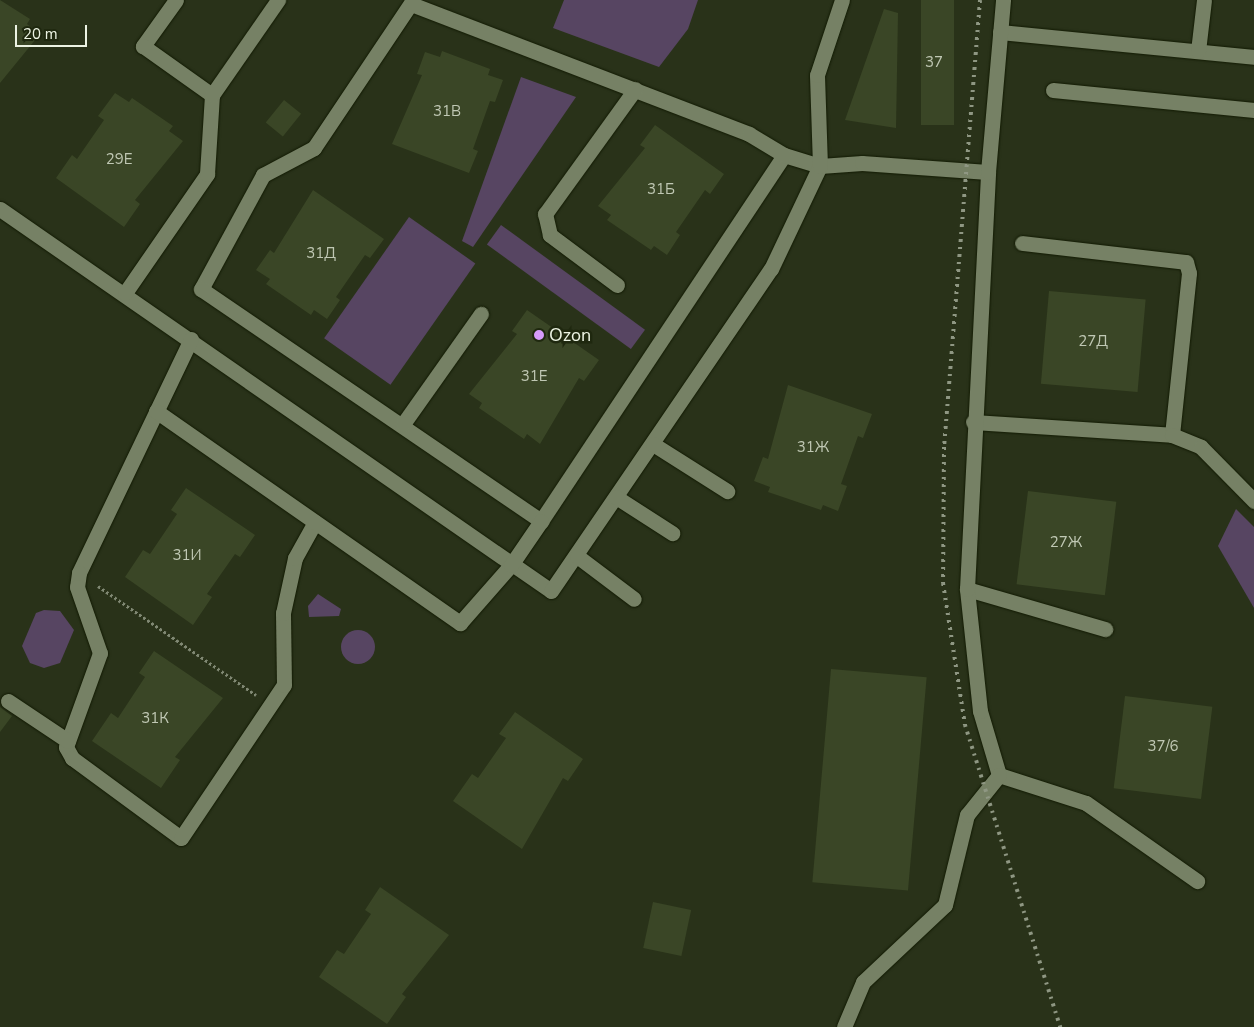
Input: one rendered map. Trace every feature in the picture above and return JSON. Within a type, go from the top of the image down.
[{"type":"street","points":[[176,0],[143,46],[212,95]]},
{"type":"street","points":[[125,293],[207,174],[212,95],[278,0]]},
{"type":"street","points":[[0,209],[191,339],[511,566],[551,591],[577,556],[771,269],[820,166],[816,75],[842,0]]},
{"type":"street","points":[[999,774],[980,711],[967,589],[988,172],[1003,0]]},
{"type":"street","points":[[1198,51],[1204,0]]},
{"type":"street","points":[[541,521],[403,424],[201,290],[263,175],[314,148],[412,2],[635,88],[749,134],[784,155],[820,166],[862,164],[988,172]]},
{"type":"street","points":[[1000,32],[1254,57]]},
{"type":"street","points":[[618,284],[550,235],[545,214],[635,88]]},
{"type":"street","points":[[1053,90],[1254,110]]},
{"type":"street","points":[[156,411],[460,623],[511,566],[784,155]]},
{"type":"street","points":[[1022,243],[1186,262],[1189,272],[1172,435]]},
{"type":"street","points":[[403,424],[481,314]]},
{"type":"street","points":[[191,339],[79,573],[78,586],[100,653],[68,741],[67,754],[181,838],[284,686],[283,614],[295,558],[315,522]]},
{"type":"street","points":[[974,422],[1172,435],[1202,447],[1254,501]]},
{"type":"street","points":[[653,444],[727,491]]},
{"type":"street","points":[[616,497],[672,533]]},
{"type":"street","points":[[577,556],[634,599]]},
{"type":"street","points":[[967,589],[1105,629]]},
{"type":"street","points":[[8,701],[68,741]]},
{"type":"street","points":[[999,774],[1086,803],[1197,881]]},
{"type":"street","points":[[844,1027],[863,982],[945,904],[967,815],[999,774]]},
{"type":"path","points":[[79,573],[271,705]]},
{"type":"shaded area","points":[[564,0],[698,0],[688,29],[659,67],[553,28]]},
{"type":"shaded area","points":[[521,77],[576,97],[473,247],[462,241]]},
{"type":"shaded area","points":[[409,217],[475,263],[390,385],[324,338]]},
{"type":"shaded area","points":[[501,225],[645,330],[631,349],[487,244]]},
{"type":"shaded area","points":[[1236,509],[1254,527],[1254,608],[1218,546]]},
{"type":"shaded area","points":[[318,594],[341,609],[339,616],[309,617],[308,606]]},
{"type":"shaded area","points":[[44,610],[60,611],[74,630],[60,663],[44,668],[30,663],[22,646],[36,613]]},
{"type":"shaded area","points":[[358,630],[365,631],[370,635],[374,640],[374,654],[370,659],[365,663],[358,664],[351,663],[346,659],[342,654],[341,647],[342,640],[346,635],[351,631]]},
{"type":"building","points":[[0,0],[30,19],[27,24],[40,34],[0,83]]},
{"type":"building","points":[[921,0],[954,0],[954,125],[921,125]]},
{"type":"building","points":[[884,9],[898,13],[896,128],[845,120]]},
{"type":"building","points":[[442,51],[490,69],[488,75],[503,80],[495,102],[490,101],[473,149],[478,151],[469,173],[392,144],[422,75],[417,74],[425,52],[440,57]]},
{"type":"building","points":[[115,93],[129,102],[132,98],[173,126],[169,131],[183,141],[135,200],[140,204],[124,227],[56,178],[72,155],[77,159],[104,120],[98,116]]},
{"type":"building","points":[[284,100],[301,114],[283,136],[266,123]]},
{"type":"building","points":[[655,125],[724,174],[710,194],[705,190],[676,232],[680,235],[667,255],[654,246],[651,250],[607,220],[611,215],[598,206],[645,148],[640,145]]},
{"type":"building","points":[[313,190],[384,239],[370,258],[365,255],[336,297],[340,300],[327,319],[314,310],[311,315],[266,284],[270,279],[256,270],[270,250],[274,253]]},
{"type":"building","points":[[1049,291],[1146,299],[1138,392],[1041,384]]},
{"type":"building","points":[[527,310],[599,360],[584,381],[579,378],[540,444],[527,434],[524,439],[479,408],[482,403],[469,394],[517,334],[512,331]]},
{"type":"building","points":[[788,385],[872,414],[863,438],[858,436],[841,484],[847,486],[838,511],[823,505],[821,510],[768,492],[770,487],[754,481],[763,457],[768,459]]},
{"type":"building","points":[[186,488],[255,535],[240,557],[235,554],[207,594],[212,597],[193,625],[125,577],[143,550],[150,554],[177,514],[171,510]]},
{"type":"building","points":[[1028,491],[1116,502],[1105,595],[1017,584]]},
{"type":"building","points":[[154,651],[223,698],[175,757],[180,760],[161,788],[92,741],[111,713],[118,718],[145,677],[139,673]]},
{"type":"building","points":[[831,669],[927,677],[908,891],[812,882]]},
{"type":"building","points":[[1125,696],[1212,707],[1201,799],[1114,788]]},
{"type":"building","points":[[0,707],[12,716],[0,732]]},
{"type":"building","points":[[515,712],[583,759],[568,781],[563,778],[522,849],[453,801],[472,774],[478,778],[506,738],[499,734]]},
{"type":"building","points":[[380,887],[449,935],[402,994],[406,997],[387,1024],[319,977],[337,950],[344,954],[371,914],[365,910]]},
{"type":"building","points":[[653,902],[691,910],[681,956],[643,948]]},
{"type":"railway","points":[[980,0],[944,447],[943,583],[965,725],[1060,1027]]},
{"type":"place","name":"Ozon","points":[[539,335]]}]
